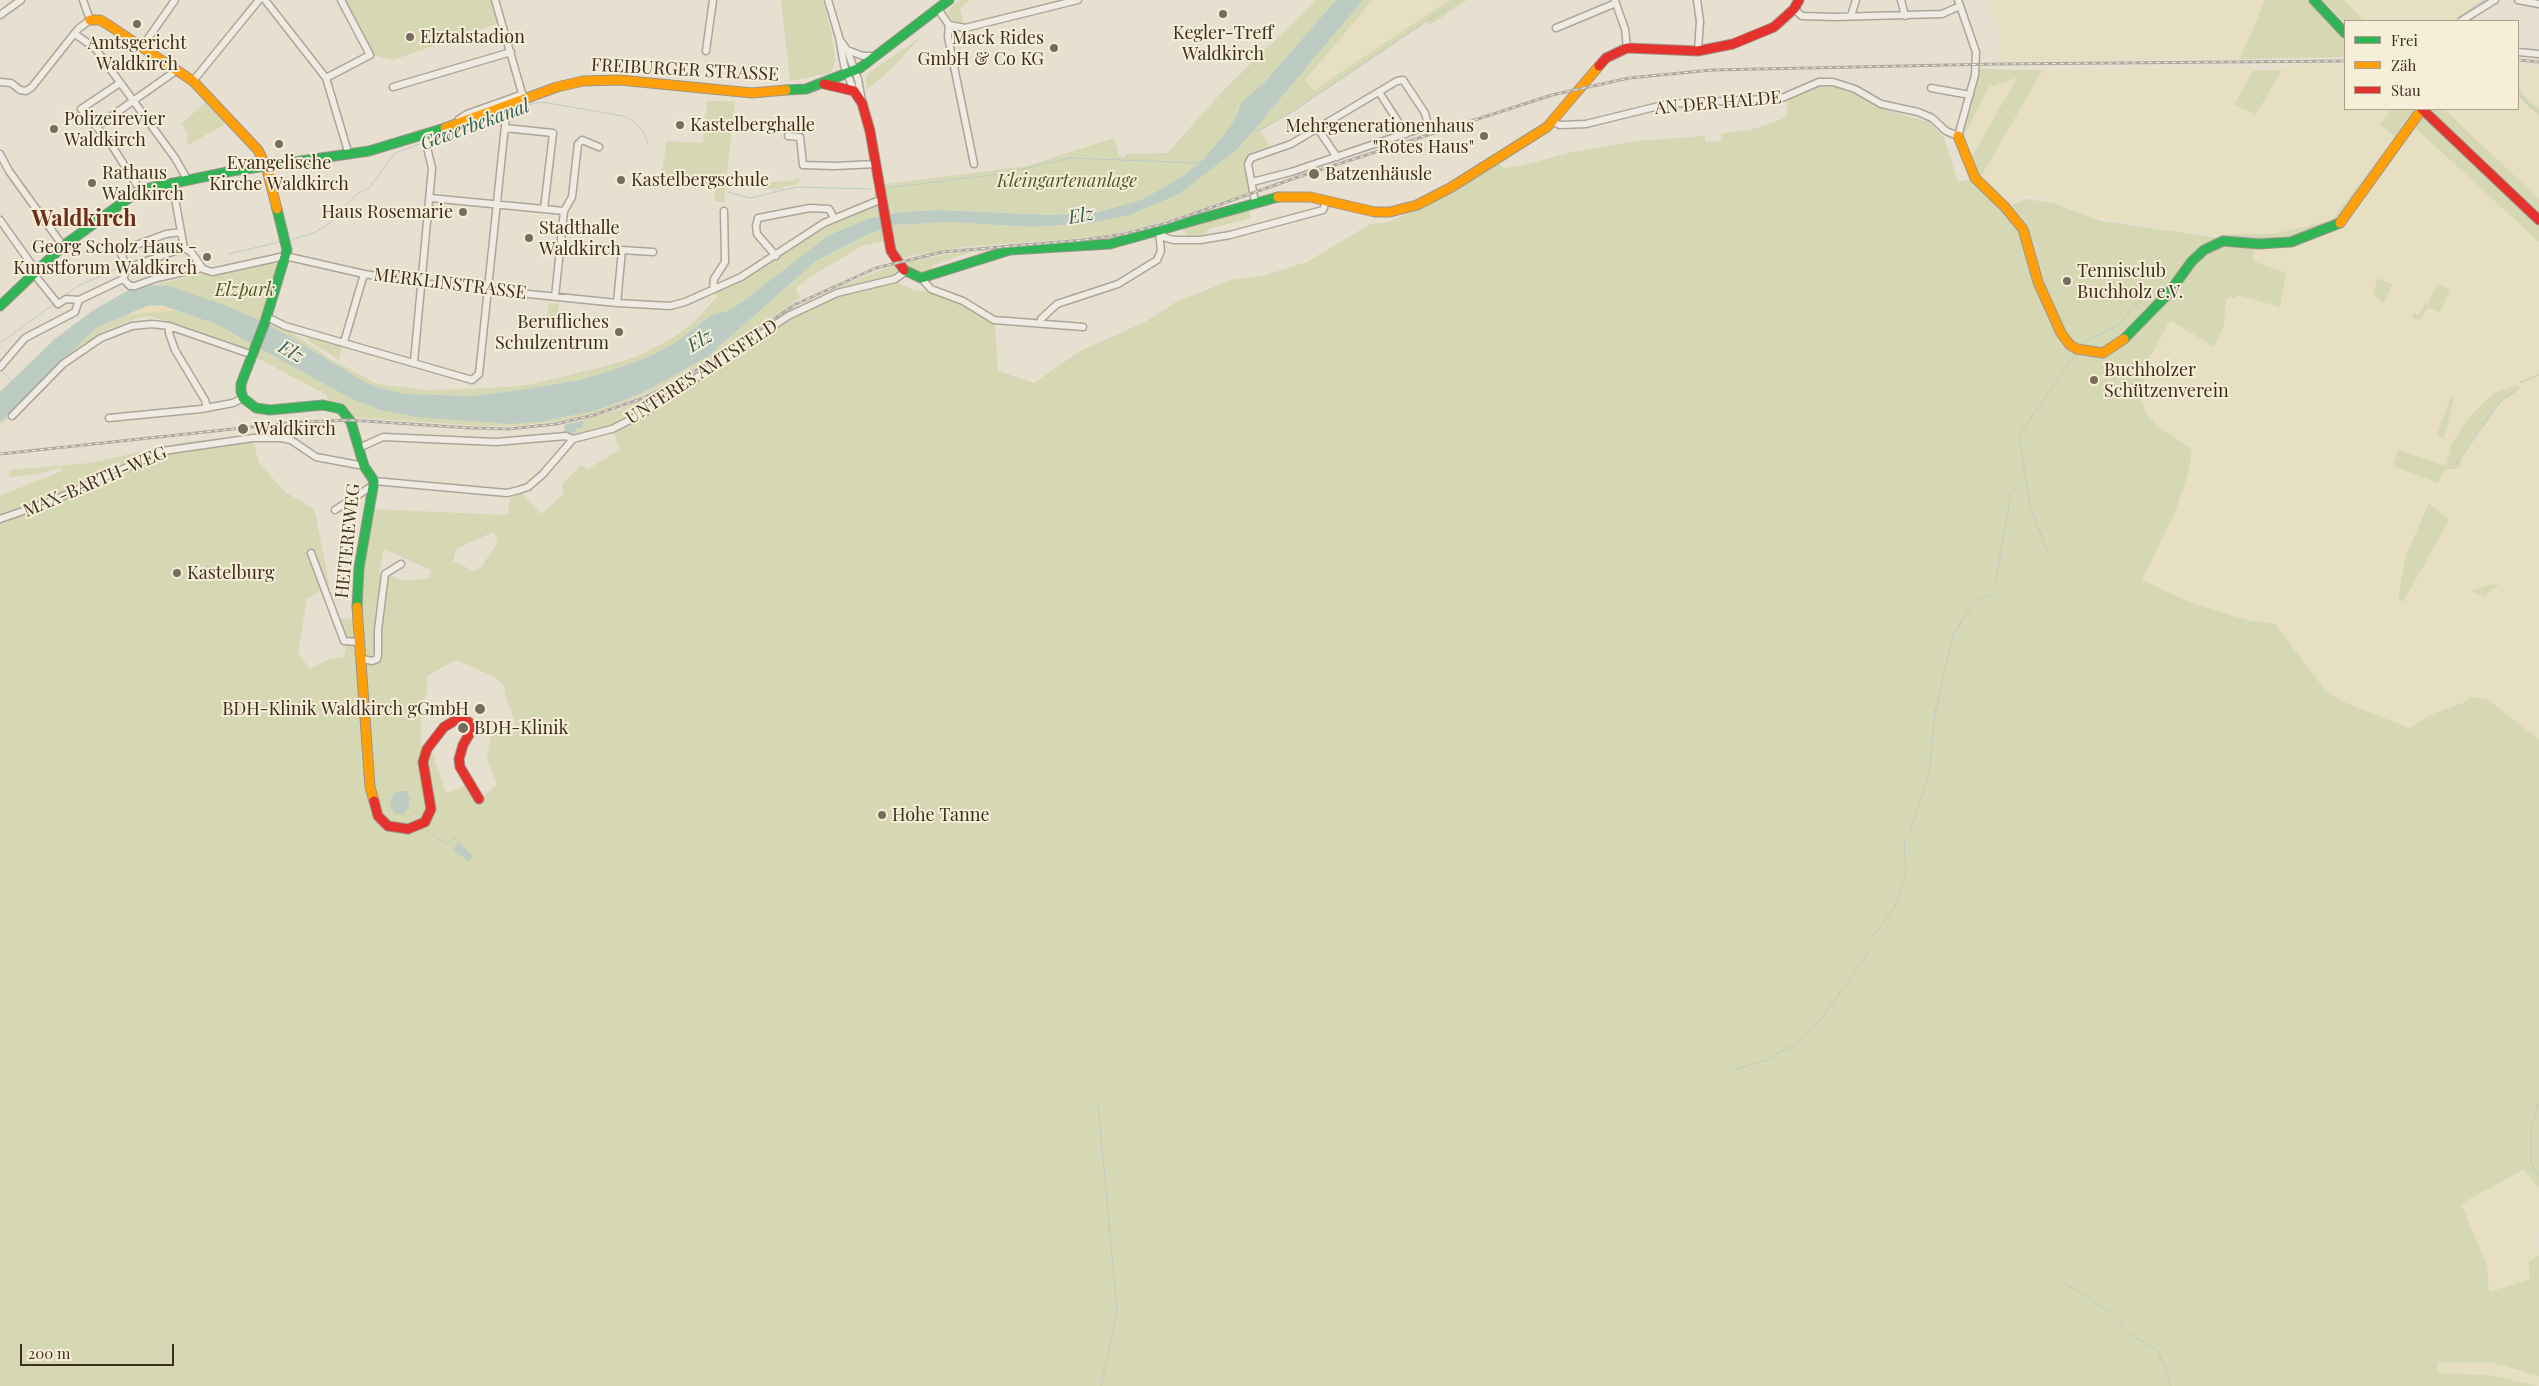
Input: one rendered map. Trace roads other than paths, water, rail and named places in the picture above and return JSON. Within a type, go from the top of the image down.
[{"type":"street","points":[[0,15],[21,0]]},
{"type":"street","points":[[83,0],[90,20]]},
{"type":"street","points":[[142,47],[175,0]]},
{"type":"street","points":[[193,81],[259,0]]},
{"type":"street","points":[[265,0],[326,78],[349,155]]},
{"type":"street","points":[[326,78],[370,55],[342,0]]},
{"type":"street","points":[[706,51],[713,0]]},
{"type":"street","points":[[828,0],[862,103],[876,164],[889,242],[901,275],[922,278],[1010,250],[1110,244],[1159,232],[1255,202],[1289,195],[1375,212],[1390,212],[1417,205],[1450,188],[1553,122],[1606,58],[1627,48],[1698,52],[1733,44],[1774,27],[1794,9],[1799,0]]},
{"type":"street","name":"FREIBURGER STRASSE","points":[[458,124],[459,119],[467,114],[557,87],[589,80],[616,80],[761,93],[800,90],[824,84],[851,73],[878,56],[950,0]]},
{"type":"street","points":[[949,25],[965,28],[1078,0]]},
{"type":"street","points":[[1697,0],[1700,21],[1698,52]]},
{"type":"street","points":[[1851,16],[1856,0]]},
{"type":"street","points":[[1901,0],[1905,16]]},
{"type":"street","points":[[2314,0],[2344,31]]},
{"type":"street","points":[[2463,20],[2494,0]]},
{"type":"street","points":[[2518,0],[2539,4]]},
{"type":"street","points":[[497,1],[523,97]]},
{"type":"street","points":[[1556,28],[1615,2],[1625,29],[1627,48]]},
{"type":"street","points":[[1794,9],[1802,16],[1905,16],[1942,14],[1959,3],[1976,52],[1970,95],[1958,136],[1975,178],[2005,207],[2026,238],[2038,282],[2057,328],[2070,345],[2078,349],[2102,353],[2115,347],[2137,328],[2168,294],[2192,261],[2204,250],[2223,242],[2259,244],[2292,242],[2342,222],[2424,111],[2539,220]]},
{"type":"street","points":[[938,9],[949,25],[948,37],[974,164]]},
{"type":"street","points":[[1,81],[11,83],[20,90],[26,91],[32,87],[75,34],[90,20],[100,20],[193,81],[258,150],[266,166],[286,241],[285,256],[266,320],[241,384],[243,398],[207,408],[109,418]]},
{"type":"street","points":[[75,34],[95,48],[181,168],[187,180]]},
{"type":"street","points":[[840,39],[847,50],[854,91],[862,103]]},
{"type":"street","points":[[847,50],[863,56],[878,56]]},
{"type":"street","points":[[393,88],[511,52]]},
{"type":"street","points":[[2519,52],[2539,54]]},
{"type":"street","points":[[96,127],[177,70]]},
{"type":"street","points":[[1252,182],[1406,134],[1424,127],[1427,121],[1420,105],[1403,80],[1397,80],[1291,144],[1251,158],[1248,164],[1255,202]]},
{"type":"street","name":"AN DER HALDE","points":[[1553,122],[1560,125],[1586,124],[1667,104],[1782,98],[1819,82],[1833,82],[1855,89],[1881,104],[1932,118],[1946,131],[1958,136]]},
{"type":"street","points":[[0,306],[63,246],[140,190],[125,164],[81,110],[120,83]]},
{"type":"street","points":[[824,84],[844,87],[854,91]]},
{"type":"street","points":[[1931,88],[1970,95]]},
{"type":"street","points":[[1379,92],[1406,134]]},
{"type":"street","name":"FREIBURGER STRASSE","points":[[140,190],[172,182],[266,166],[349,155],[424,137],[458,124],[507,110],[523,97]]},
{"type":"street","points":[[266,320],[414,362],[464,380],[472,380],[479,374],[486,290],[507,110]]},
{"type":"street","points":[[506,125],[553,133],[544,209]]},
{"type":"street","points":[[1318,129],[1337,157]]},
{"type":"street","points":[[788,136],[800,137],[803,165],[876,164]]},
{"type":"street","points":[[414,362],[432,168],[424,137]]},
{"type":"street","points":[[555,297],[564,212],[572,196],[579,142],[582,140],[599,147]]},
{"type":"street","points":[[0,154],[9,171],[63,246]]},
{"type":"street","points":[[172,182],[180,230],[202,268],[212,272],[285,256]]},
{"type":"street","points":[[430,198],[564,212]]},
{"type":"street","points":[[1159,232],[1166,238],[1174,240],[1200,240],[1230,235],[1323,210],[1326,201]]},
{"type":"street","name":"MERKLINSTRASSE","points":[[285,256],[364,274],[420,282],[617,303],[670,306],[685,302],[741,277],[776,256],[804,235],[834,218],[883,202]]},
{"type":"street","points":[[776,256],[757,234],[758,218],[810,208],[829,209],[834,218]]},
{"type":"street","points":[[713,289],[714,279],[725,262],[724,211]]},
{"type":"street","points":[[0,220],[56,302],[66,299],[79,300],[124,279]]},
{"type":"street","points":[[180,230],[120,251],[127,268],[124,279],[127,284],[135,286],[202,268]]},
{"type":"street","points":[[1041,323],[1041,319],[1057,304],[1118,284],[1157,260],[1161,251],[1159,232]]},
{"type":"street","points":[[127,268],[190,249]]},
{"type":"street","points":[[617,303],[622,250],[653,252]]},
{"type":"street","points":[[344,342],[364,274]]},
{"type":"street","name":"UNTERES AMTSFELD","points":[[359,448],[383,437],[496,442],[566,436],[573,439],[612,429],[644,412],[731,352],[788,316],[837,293],[901,275]]},
{"type":"street","points":[[922,278],[931,289],[963,301],[994,320],[1083,327]]},
{"type":"street","points":[[1,363],[26,338],[75,312],[79,300]]},
{"type":"street","points":[[12,416],[63,364],[101,338],[132,326],[152,324],[169,326],[253,354]]},
{"type":"street","points":[[169,326],[171,342],[205,400],[207,408]]},
{"type":"street","name":"HEITEREWEG","points":[[243,398],[256,408],[270,410],[323,405],[336,407],[348,416],[364,466],[373,484],[357,590],[358,642],[362,659],[370,787],[378,816],[388,826],[397,829],[408,829],[425,822],[431,809],[423,762],[427,748],[444,727],[456,720],[467,720],[474,726],[463,745],[459,759],[460,767],[479,800]]},
{"type":"street","name":"MAX-BARTH-WEG","points":[[0,519],[52,501],[163,450],[253,438],[281,438],[291,440],[316,456],[364,466]]},
{"type":"street","points":[[335,510],[373,484],[507,493],[520,490],[528,487],[543,474],[573,439]]},
{"type":"street","name":"HEITEREWEG","points":[[311,553],[344,641],[358,642]]},
{"type":"street","points":[[362,659],[372,661],[378,655],[378,630],[385,574],[402,564]]},
{"type":"water","name":"Elz","points":[[1336,0],[1363,0],[1238,149],[1179,194],[1130,215],[1091,223],[1033,227],[950,222],[893,225],[865,236],[816,261],[707,357],[640,394],[594,411],[544,421],[510,424],[417,417],[381,410],[352,399],[216,324],[161,305],[147,306],[96,328],[0,422],[0,392],[56,338],[92,311],[134,287],[147,285],[170,286],[229,307],[268,324],[363,381],[376,387],[405,394],[472,396],[579,380],[613,370],[655,354],[678,341],[711,315],[728,311],[741,303],[829,235],[870,218],[902,212],[937,210],[1049,215],[1078,214],[1098,212],[1141,200],[1182,177],[1205,158],[1232,124],[1242,102],[1264,83]]},
{"type":"water","points":[[583,421],[583,428],[576,429],[576,432],[565,433],[564,425]]},
{"type":"water","points":[[398,791],[407,791],[410,798],[408,807],[403,815],[395,813],[390,806],[393,795]]},
{"type":"water","points":[[458,842],[473,856],[468,861],[454,850]]},
{"type":"waterway","points":[[1253,130],[1260,130],[1292,112],[1458,0]]},
{"type":"waterway","points":[[2457,20],[2485,0]]},
{"type":"waterway","points":[[2519,93],[2525,102],[2539,113]]},
{"type":"waterway","name":"Gewerbekanal","points":[[510,114],[531,104],[542,102],[623,116],[633,121],[643,131],[648,144]]},
{"type":"waterway","name":"Gewerbekanal","points":[[429,142],[481,127],[504,117]]},
{"type":"waterway","name":"Gewerbekanal","points":[[293,239],[313,233],[326,226],[357,194],[369,188],[395,153],[423,143]]},
{"type":"waterway","name":"Gewerbekanal","points":[[886,188],[1000,174],[1069,158],[1199,163]]},
{"type":"waterway","name":"Gewerbekanal","points":[[727,192],[750,198],[797,187],[871,189]]},
{"type":"waterway","name":"Gewerbekanal","points":[[773,192],[777,188],[784,190]]},
{"type":"waterway","points":[[2205,245],[2223,236],[2278,238]]},
{"type":"waterway","name":"Gewerbekanal","points":[[229,254],[279,242]]},
{"type":"waterway","name":"Gewerbekanal","points":[[171,247],[178,247]]},
{"type":"waterway","name":"Gewerbekanal","points":[[138,259],[150,255]]},
{"type":"waterway","name":"Gewerbekanal","points":[[59,300],[76,287],[123,266]]},
{"type":"waterway","points":[[2080,347],[2082,343],[2119,325],[2144,295],[2159,295],[2169,285]]},
{"type":"waterway","name":"Gewerbekanal","points":[[0,343],[54,304]]},
{"type":"waterway","points":[[2048,553],[2030,507],[2019,435],[2077,352]]},
{"type":"waterway","points":[[2,371],[12,381]]},
{"type":"waterway","points":[[2521,382],[2539,375]]},
{"type":"waterway","points":[[2457,463],[2500,402],[2519,388]]},
{"type":"waterway","points":[[1996,580],[2011,493],[2018,488]]},
{"type":"waterway","points":[[1909,835],[1929,774],[1935,713],[1953,635],[1968,612],[1981,598],[1994,593]]},
{"type":"waterway","points":[[408,807],[421,818]]},
{"type":"waterway","points":[[427,830],[445,844],[455,838],[458,842]]},
{"type":"waterway","points":[[1870,939],[1885,921],[1897,902],[1906,871],[1904,839]]},
{"type":"waterway","points":[[1732,1070],[1767,1060],[1800,1041],[1818,1023],[1870,951]]},
{"type":"waterway","points":[[1098,1103],[1117,1311],[1101,1386]]},
{"type":"waterway","points":[[2538,1105],[2531,1130],[2531,1163],[2539,1176]]},
{"type":"waterway","points":[[2063,1282],[2110,1312],[2131,1335],[2157,1350],[2168,1374],[2170,1386]]},
{"type":"railway","points":[[2519,60],[2539,62]]},
{"type":"railway","points":[[0,454],[298,422],[350,420],[509,429],[556,424],[594,415],[643,398],[714,360],[794,305],[876,268],[942,252],[1083,240],[1124,234],[1167,223],[1298,177],[1552,95],[1629,78],[1712,70],[1997,64],[2344,61]]},
{"type":"place","name":"Kegler-Treff Waldkirch","points":[[1223,14]]},
{"type":"place","name":"Amtsgericht Waldkirch","points":[[137,24]]},
{"type":"place","name":"Elztalstadion","points":[[410,37]]},
{"type":"place","name":"Mack Rides GmbH & Co KG","points":[[1054,48]]},
{"type":"place","name":"Kastelberghalle","points":[[680,125]]},
{"type":"place","name":"Polizeirevier Waldkirch","points":[[54,129]]},
{"type":"place","name":"Mehrgenerationenhaus \"Rotes Haus\"","points":[[1484,136]]},
{"type":"place","name":"Evangelische Kirche Waldkirch","points":[[279,144]]},
{"type":"place","name":"Batzenhäusle","points":[[1314,174]]},
{"type":"place","name":"Kastelbergschule","points":[[621,180]]},
{"type":"place","name":"Rathaus Waldkirch","points":[[92,183]]},
{"type":"place","name":"Haus Rosemarie","points":[[463,212]]},
{"type":"place","name":"Stadthalle Waldkirch","points":[[529,238]]},
{"type":"place","name":"Georg Scholz Haus - Kunstforum Waldkirch","points":[[207,257]]},
{"type":"place","name":"Tennisclub Buchholz e.V.","points":[[2067,281]]},
{"type":"place","name":"Berufliches Schulzentrum","points":[[619,332]]},
{"type":"place","name":"Buchholzer Schützenverein","points":[[2094,380]]},
{"type":"place","name":"Waldkirch","points":[[243,429]]},
{"type":"place","name":"Kastelburg","points":[[177,573]]},
{"type":"place","name":"BDH-Klinik Waldkirch gGmbH","points":[[480,709]]},
{"type":"place","name":"BDH-Klinik","points":[[463,728]]},
{"type":"place","name":"Hohe Tanne","points":[[882,815]]},
{"type":"district","name":"Waldkirch","points":[[84,219]]},
{"type":"park label","name":"Kleingartenanlage","points":[[1067,181]]},
{"type":"park label","name":"Elzpark","points":[[245,290]]}]
